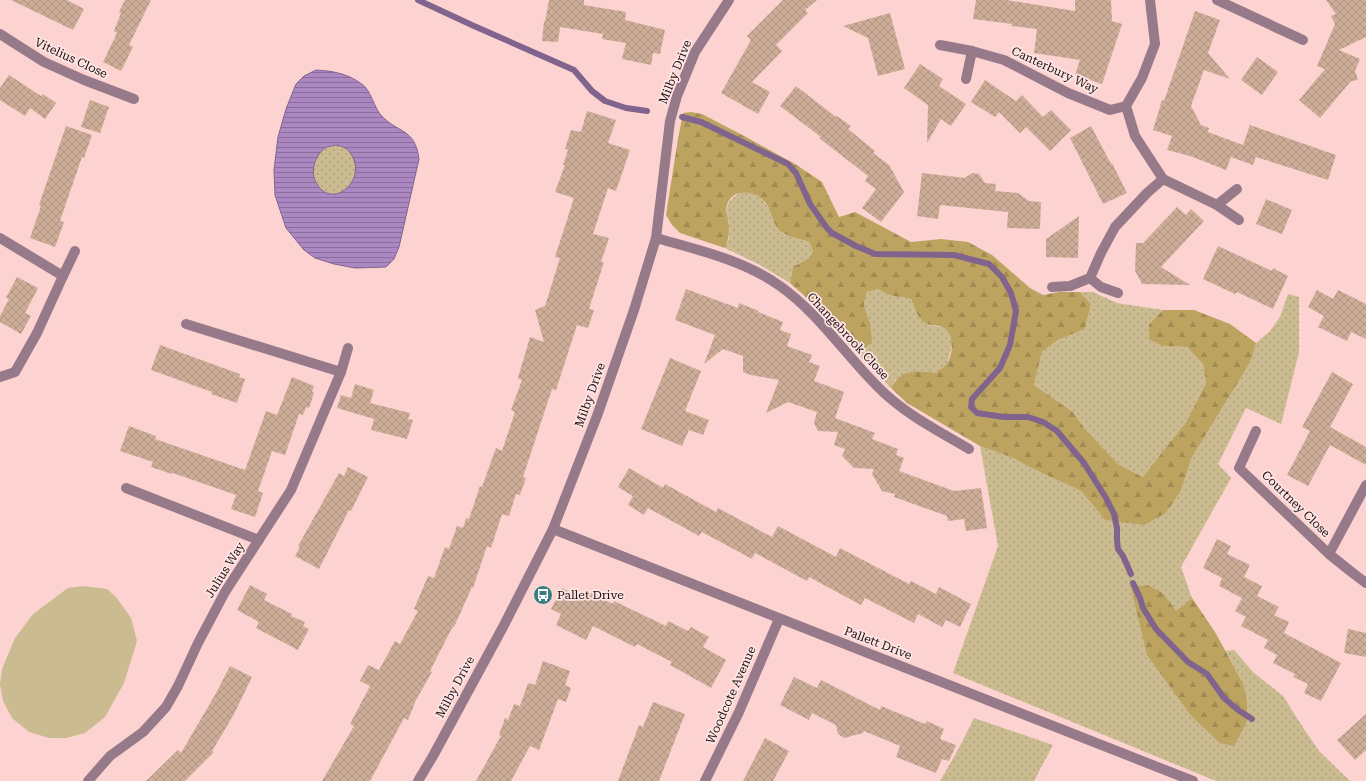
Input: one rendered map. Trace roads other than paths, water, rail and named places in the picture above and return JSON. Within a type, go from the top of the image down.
[{"type":"street","name":"Milby Drive","points":[[418,781],[503,627],[553,529],[597,416],[634,310],[656,238],[670,121],[677,96],[694,52],[729,0]]},
{"type":"street","points":[[1150,0],[1155,44],[1142,78],[1126,106],[1135,136],[1163,179],[1217,205],[1239,220]]},
{"type":"street","points":[[1217,0],[1303,40]]},
{"type":"street","name":"Vitelius Close","points":[[0,34],[44,62],[84,80],[134,99]]},
{"type":"street","name":"Canterbury Way","points":[[940,45],[972,51],[1004,60],[1068,93],[1110,110],[1126,106]]},
{"type":"street","points":[[966,79],[972,51]]},
{"type":"street","points":[[1052,287],[1070,286],[1090,278],[1115,227],[1147,193],[1163,179]]},
{"type":"street","points":[[1217,205],[1237,189]]},
{"type":"street","points":[[0,238],[63,276]]},
{"type":"street","name":"Changebrook Close","points":[[656,238],[714,254],[751,269],[779,285],[803,304],[876,386],[893,402],[969,450]]},
{"type":"street","points":[[0,377],[15,372],[37,333],[75,251]]},
{"type":"street","points":[[1090,278],[1101,286],[1118,293]]},
{"type":"street","points":[[186,324],[341,372]]},
{"type":"street","name":"Julius Way","points":[[88,781],[110,756],[143,732],[166,707],[178,686],[210,618],[225,592],[291,490],[341,372],[348,348]]},
{"type":"street","name":"Courtney Close","points":[[1256,431],[1239,468],[1329,554],[1366,582]]},
{"type":"street","points":[[1329,554],[1366,484]]},
{"type":"street","points":[[126,488],[259,540]]},
{"type":"street","name":"Pallett Drive","points":[[553,529],[1193,781]]},
{"type":"street","name":"Woodcote Avenue","points":[[705,781],[739,712],[779,619]]},
{"type":"waterway","points":[[418,0],[574,70],[592,91],[605,101],[626,108],[647,111]]},
{"type":"waterway","points":[[682,117],[701,122],[788,164],[796,173],[810,204],[827,228],[832,233],[856,246],[875,254],[954,255],[989,264],[1002,277],[1011,293],[1016,311],[1010,345],[1000,368],[972,399],[971,407],[977,413],[1004,417],[1028,417],[1043,422],[1057,431],[1084,463],[1106,498],[1114,514],[1117,528],[1118,549],[1123,556],[1131,574]]},
{"type":"waterway","points":[[1133,583],[1143,608],[1156,629],[1188,662],[1207,674],[1224,698],[1252,719]]},
{"type":"place","name":"Pallet Drive","points":[[543,595]]}]
